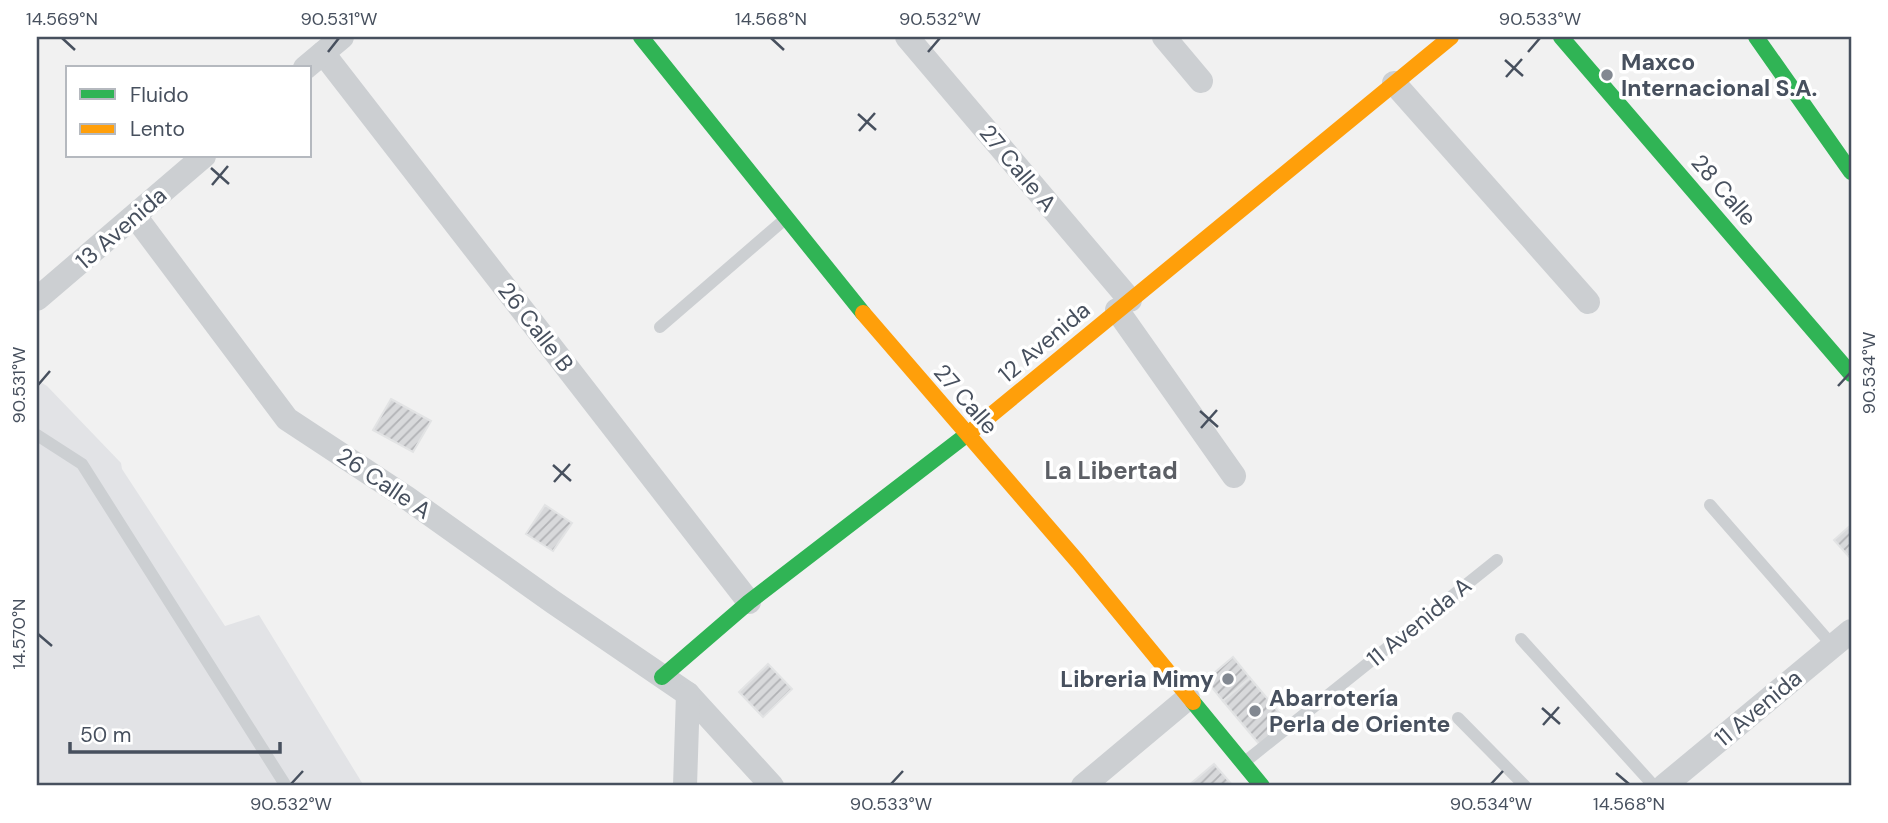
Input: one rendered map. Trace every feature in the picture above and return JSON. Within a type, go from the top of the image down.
[{"type":"street","points":[[314,60],[342,37]]},
{"type":"street","name":"27 Calle","points":[[641,37],[863,313],[1078,562],[1262,786]]},
{"type":"street","name":"27 Calle A","points":[[907,37],[1123,305],[1234,476]]},
{"type":"street","points":[[1164,37],[1200,81]]},
{"type":"street","name":"12 Avenida","points":[[662,677],[749,602],[967,435],[1451,37]]},
{"type":"street","name":"28 Calle","points":[[1561,37],[1851,374]]},
{"type":"street","points":[[1756,37],[1851,172]]},
{"type":"street","name":"26 Calle B","points":[[314,60],[749,602]]},
{"type":"street","points":[[1394,83],[1588,302]]},
{"type":"street","name":"13 Avenida","points":[[37,299],[202,158]]},
{"type":"street","name":"26 Calle A","points":[[135,216],[287,419],[407,498],[688,694],[772,786]]},
{"type":"street","name":"11 Avenida","points":[[1664,786],[1842,638]]},
{"type":"street","points":[[685,786],[688,694]]},
{"type":"street","points":[[1083,786],[1188,698]]},
{"type":"lane","points":[[660,327],[787,217]]},
{"type":"lane","points":[[37,435],[82,464],[286,786]]},
{"type":"lane","points":[[1710,505],[1842,638]]},
{"type":"lane","name":"11 Avenida A","points":[[1243,763],[1497,560]]},
{"type":"lane","points":[[1521,639],[1654,786]]},
{"type":"lane","points":[[1458,718],[1525,786]]},
{"type":"shaded area","points":[[37,380],[47,386],[121,463],[122,469],[225,626],[259,615],[364,786],[37,786]]},
{"type":"building","points":[[391,399],[431,421],[413,452],[373,430]]},
{"type":"building","points":[[545,505],[572,523],[553,551],[526,534]]},
{"type":"building","points":[[1851,525],[1851,559],[1834,540]]},
{"type":"building","name":"Libreria Mimy","points":[[1233,657],[1250,678],[1223,701],[1206,680]]},
{"type":"building","points":[[768,664],[792,689],[763,717],[739,692]]},
{"type":"building","name":"Abarrotería Perla de Oriente","points":[[1250,678],[1287,722],[1260,745],[1223,701]]},
{"type":"building","points":[[1214,764],[1233,786],[1188,786]]},
{"type":"traffic: fast","points":[[641,37],[863,313]]},
{"type":"traffic: fast","points":[[1561,37],[1851,374]]},
{"type":"traffic: fast","points":[[1756,37],[1851,172]]},
{"type":"traffic: fast","points":[[662,677],[749,602],[974,429]]},
{"type":"traffic: fast","points":[[1193,702],[1262,786]]},
{"type":"traffic: slow","points":[[974,429],[1451,37]]},
{"type":"traffic: slow","points":[[863,313],[1078,562],[1193,702]]},
{"type":"place","name":"Maxco Internacional S.A.","points":[[1607,75]]},
{"type":"place","name":"Libreria Mimy","points":[[1228,679]]},
{"type":"place","name":"Abarrotería Perla de Oriente","points":[[1255,711]]},
{"type":"district","name":"La Libertad","points":[[1111,471]]}]
